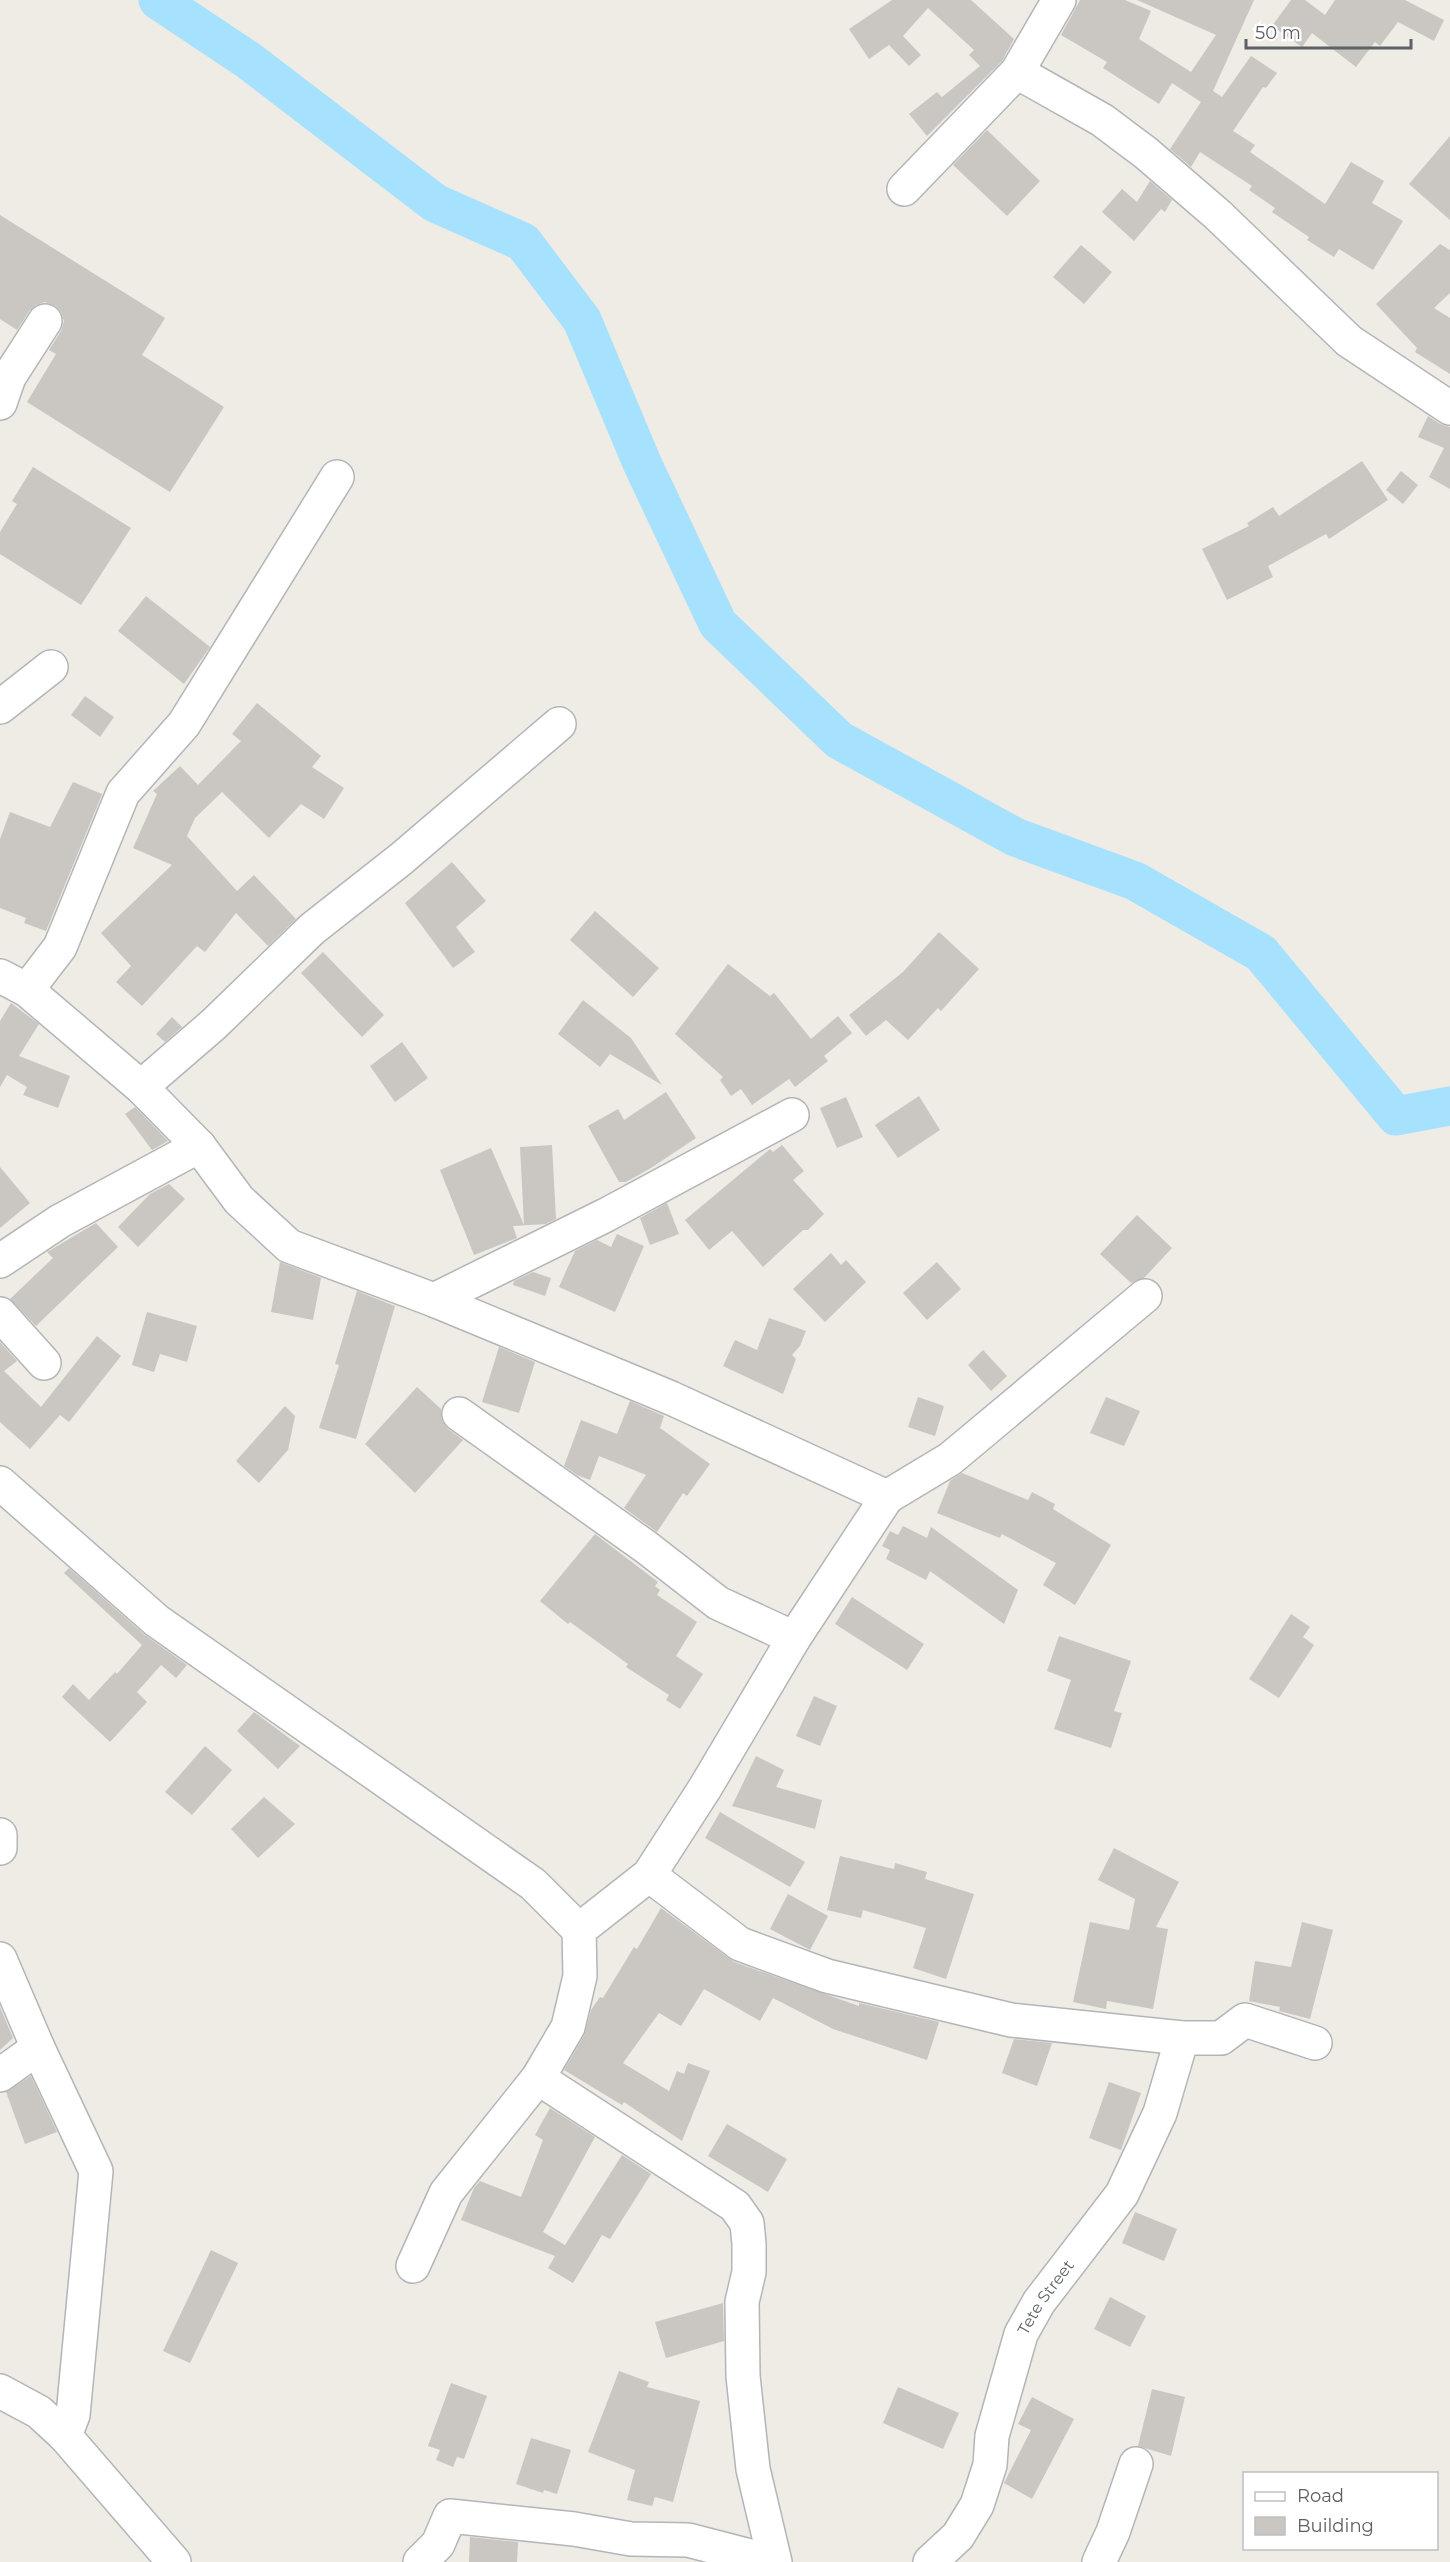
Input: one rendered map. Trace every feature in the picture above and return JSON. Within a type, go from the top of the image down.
[{"type":"street","points":[[904,189],[1017,72],[1059,0]]},
{"type":"street","points":[[1017,72],[1101,120],[1146,153],[1218,215],[1349,341],[1450,408]]},
{"type":"street","points":[[3,383],[45,321]]},
{"type":"street","points":[[338,477],[184,724],[123,793],[60,947],[13,983],[141,1087],[199,1146],[239,1200],[289,1246],[435,1300],[671,1398],[887,1497]]},
{"type":"street","points":[[0,708],[51,667]]},
{"type":"street","points":[[141,1087],[214,1024],[312,929],[400,859],[559,724]]},
{"type":"street","points":[[435,1300],[606,1215],[792,1115]]},
{"type":"street","points":[[0,1261],[60,1221],[199,1146]]},
{"type":"street","points":[[579,1930],[649,1875],[705,1788],[794,1638],[887,1497],[950,1459],[1145,1296]]},
{"type":"street","points":[[0,1314],[44,1363]]},
{"type":"street","points":[[459,1414],[646,1547],[718,1603],[794,1638]]},
{"type":"street","points":[[0,1483],[157,1621],[533,1884],[579,1930],[580,1976],[568,2027],[538,2078],[446,2193],[413,2266]]},
{"type":"street","points":[[0,1835],[0,1848]]},
{"type":"street","points":[[649,1875],[740,1944],[827,1976],[1011,2020],[1182,2038],[1221,2038],[1245,2020],[1315,2043]]},
{"type":"street","points":[[0,1959],[38,2048],[96,2171],[73,2415],[65,2436]]},
{"type":"street","name":"Tete Street","points":[[930,2562],[958,2536],[977,2505],[990,2464],[992,2436],[1021,2334],[1039,2302],[1122,2194],[1160,2113],[1182,2038]]},
{"type":"street","points":[[0,2075],[38,2048]]},
{"type":"street","points":[[420,2562],[438,2544],[450,2516],[574,2529],[631,2539],[688,2540],[774,2562],[753,2469],[742,2376],[742,2302],[748,2272],[747,2223],[735,2206],[538,2078]]},
{"type":"street","points":[[0,2391],[39,2412],[65,2436],[174,2562]]},
{"type":"street","points":[[1099,2562],[1113,2532],[1136,2464]]},
{"type":"building","points":[[892,0],[971,0],[1014,39],[1002,61],[927,136],[909,114],[937,92],[942,97],[980,66],[969,55],[974,50],[928,8],[903,36],[921,55],[909,66],[889,45],[869,59],[849,29]]},
{"type":"building","points":[[1080,0],[1125,0],[1151,11],[1139,39],[1191,72],[1216,35],[1137,0],[1254,0],[1213,91],[1222,97],[1251,56],[1277,73],[1266,88],[1263,87],[1233,131],[1255,145],[1250,152],[1325,204],[1351,162],[1384,181],[1372,203],[1403,221],[1373,270],[1339,249],[1334,257],[1307,240],[1309,237],[1272,212],[1275,208],[1249,190],[1252,186],[1200,152],[1191,167],[1170,149],[1201,102],[1172,83],[1159,104],[1103,68],[1107,62],[1061,35]]},
{"type":"building","points":[[1291,0],[1305,0],[1325,15],[1335,0],[1405,0],[1444,20],[1434,41],[1398,22],[1380,46],[1375,42],[1356,67],[1312,33],[1302,47],[1272,26]]},
{"type":"building","points":[[987,130],[1040,181],[1007,216],[953,165]]},
{"type":"building","points":[[1450,136],[1450,220],[1409,184]]},
{"type":"building","points":[[1150,181],[1172,200],[1165,212],[1161,209],[1134,241],[1102,212],[1122,189],[1137,202]]},
{"type":"building","points":[[0,215],[165,318],[142,355],[224,407],[170,492],[27,402],[56,354],[49,350],[61,331],[64,321],[56,306],[45,302],[30,310],[17,330],[0,319]]},
{"type":"building","points":[[1440,244],[1450,250],[1450,293],[1434,308],[1450,318],[1450,374],[1415,352],[1417,348],[1376,304]]},
{"type":"building","points":[[1081,245],[1112,272],[1084,304],[1053,277]]},
{"type":"building","points":[[1428,416],[1450,427],[1450,489],[1429,477],[1444,448],[1418,437]]},
{"type":"building","points":[[1362,461],[1388,500],[1329,539],[1326,534],[1268,566],[1273,577],[1227,600],[1202,549],[1249,526],[1247,523],[1273,507],[1279,516]]},
{"type":"building","points":[[33,467],[131,528],[81,605],[0,554],[0,532],[17,504],[12,501]]},
{"type":"building","points":[[1401,471],[1418,485],[1403,504],[1386,490]]},
{"type":"building","points":[[146,596],[210,647],[184,684],[118,631]]},
{"type":"building","points":[[85,696],[114,717],[100,737],[71,715]]},
{"type":"building","points":[[257,703],[321,756],[312,767],[344,788],[324,819],[301,804],[269,838],[222,792],[195,818],[187,836],[237,891],[254,875],[296,919],[268,946],[236,913],[205,952],[197,946],[142,1006],[116,982],[131,966],[101,933],[172,865],[133,848],[157,794],[153,791],[180,766],[198,785],[241,741],[232,734]]},
{"type":"building","points":[[73,782],[102,794],[46,931],[24,923],[26,918],[0,908],[0,839],[10,812],[50,827]]},
{"type":"building","points":[[452,862],[486,901],[456,927],[475,952],[453,968],[405,903]]},
{"type":"building","points":[[595,911],[659,968],[633,997],[570,940]]},
{"type":"building","points":[[939,932],[979,969],[941,1011],[938,1008],[908,1040],[886,1020],[866,1036],[849,1015],[903,972]]},
{"type":"building","points":[[323,952],[384,1015],[362,1037],[301,973]]},
{"type":"building","points":[[728,964],[770,996],[774,993],[811,1039],[838,1016],[852,1033],[824,1056],[828,1061],[795,1087],[789,1079],[752,1105],[741,1089],[731,1096],[720,1080],[723,1077],[675,1034]]},
{"type":"building","points":[[583,1000],[631,1038],[662,1085],[610,1054],[600,1067],[558,1034]]},
{"type":"building","points":[[11,1003],[39,1024],[19,1056],[70,1076],[58,1108],[23,1095],[27,1087],[7,1075],[0,1087],[0,1021]]},
{"type":"building","points":[[172,1017],[182,1027],[165,1042],[156,1034]]},
{"type":"building","points":[[402,1042],[428,1078],[395,1102],[370,1066]]},
{"type":"building","points":[[666,1092],[696,1138],[651,1168],[626,1182],[619,1182],[588,1126],[618,1109],[624,1120]]},
{"type":"building","points":[[919,1096],[940,1130],[898,1158],[875,1125]]},
{"type":"building","points":[[846,1097],[863,1137],[837,1148],[820,1108]]},
{"type":"building","points":[[135,1107],[168,1141],[152,1150],[125,1114]]},
{"type":"building","points":[[552,1145],[556,1219],[546,1224],[513,1226],[517,1238],[474,1255],[440,1170],[491,1148],[524,1225],[520,1147]]},
{"type":"building","points":[[782,1145],[804,1171],[793,1180],[824,1214],[763,1267],[732,1231],[709,1250],[685,1220],[770,1149],[773,1152]]},
{"type":"building","points":[[0,1167],[30,1203],[0,1228]]},
{"type":"building","points":[[169,1184],[185,1199],[138,1247],[118,1227],[150,1194]]},
{"type":"building","points":[[667,1203],[679,1234],[650,1245],[640,1218]]},
{"type":"building","points":[[1137,1215],[1172,1248],[1144,1278],[1131,1283],[1100,1254]]},
{"type":"building","points":[[96,1223],[118,1247],[36,1326],[10,1299],[53,1258],[47,1252]]},
{"type":"building","points":[[617,1234],[644,1246],[615,1312],[559,1287],[575,1251],[597,1240],[611,1247]]},
{"type":"building","points":[[831,1253],[841,1265],[846,1260],[866,1282],[825,1322],[793,1289]]},
{"type":"building","points":[[280,1262],[321,1278],[313,1320],[271,1312]]},
{"type":"building","points":[[937,1262],[961,1289],[927,1320],[903,1293]]},
{"type":"building","points":[[533,1272],[551,1278],[545,1296],[513,1285],[514,1281]]},
{"type":"building","points":[[357,1291],[395,1306],[356,1439],[319,1428],[339,1365],[335,1364]]},
{"type":"building","points":[[147,1312],[197,1326],[187,1362],[160,1354],[154,1372],[132,1365]]},
{"type":"building","points":[[769,1318],[806,1331],[800,1346],[792,1355],[796,1359],[783,1394],[723,1366],[735,1340],[757,1350]]},
{"type":"building","points":[[97,1336],[121,1356],[69,1422],[60,1415],[30,1449],[0,1422],[0,1342],[17,1361],[4,1371],[41,1407]]},
{"type":"building","points":[[499,1347],[535,1362],[519,1413],[482,1402]]},
{"type":"building","points":[[983,1350],[1007,1376],[991,1391],[968,1365]]},
{"type":"building","points":[[417,1387],[441,1409],[442,1421],[448,1429],[463,1440],[415,1493],[365,1444]]},
{"type":"building","points":[[918,1397],[944,1406],[935,1436],[908,1427]]},
{"type":"building","points":[[1106,1397],[1140,1411],[1124,1446],[1090,1433]]},
{"type":"building","points":[[630,1401],[664,1416],[660,1428],[710,1464],[687,1496],[683,1493],[657,1532],[624,1508],[646,1475],[599,1456],[590,1480],[564,1466],[581,1420],[617,1434]]},
{"type":"building","points":[[285,1406],[295,1416],[288,1450],[259,1483],[236,1461]]},
{"type":"building","points":[[962,1473],[1028,1500],[1032,1492],[1055,1504],[1053,1509],[1111,1545],[1075,1605],[1043,1585],[1056,1563],[1002,1534],[1000,1538],[937,1513],[950,1481]]},
{"type":"building","points":[[903,1526],[927,1538],[931,1527],[1018,1590],[1004,1624],[930,1571],[926,1580],[886,1559],[890,1550],[882,1546],[890,1531],[898,1535]]},
{"type":"building","points":[[595,1534],[658,1582],[655,1586],[660,1590],[657,1595],[697,1622],[676,1656],[703,1674],[680,1709],[666,1700],[669,1695],[626,1667],[628,1664],[570,1622],[568,1624],[540,1601]]},
{"type":"building","points":[[69,1568],[145,1635],[187,1665],[176,1678],[161,1665],[137,1692],[147,1702],[110,1742],[62,1697],[73,1684],[89,1700],[115,1672],[117,1674],[142,1645],[64,1573]]},
{"type":"building","points":[[852,1597],[924,1644],[907,1670],[835,1624]]},
{"type":"building","points":[[1291,1614],[1310,1627],[1303,1637],[1314,1645],[1279,1698],[1249,1679]]},
{"type":"building","points":[[1059,1636],[1131,1661],[1114,1711],[1122,1713],[1111,1748],[1054,1729],[1071,1680],[1047,1671]]},
{"type":"building","points":[[814,1696],[837,1706],[820,1746],[796,1736]]},
{"type":"building","points":[[254,1712],[300,1746],[278,1769],[237,1731]]},
{"type":"building","points":[[205,1746],[232,1770],[192,1815],[165,1792]]},
{"type":"building","points":[[756,1756],[784,1770],[776,1787],[822,1800],[815,1829],[732,1806]]},
{"type":"building","points":[[264,1797],[295,1824],[258,1858],[231,1829]]},
{"type":"building","points":[[720,1812],[805,1862],[790,1887],[705,1838]]},
{"type":"building","points":[[1114,1848],[1179,1882],[1156,1927],[1168,1929],[1153,2009],[1107,2001],[1106,2009],[1073,2002],[1090,1922],[1129,1930],[1135,1899],[1098,1880]]},
{"type":"building","points":[[840,1856],[894,1869],[895,1863],[927,1872],[925,1879],[974,1894],[946,1979],[913,1968],[926,1928],[863,1910],[861,1918],[827,1910]]},
{"type":"building","points":[[788,1894],[828,1916],[810,1950],[770,1929]]},
{"type":"building","points":[[661,1908],[734,1962],[859,2006],[859,2003],[939,2022],[927,2060],[833,2029],[773,1998],[760,2021],[704,1989],[681,2026],[659,2013],[623,2063],[669,2091],[677,2071],[684,2074],[688,2063],[710,2071],[682,2141],[624,2102],[622,2105],[564,2070],[584,2036],[591,2010],[600,1997],[603,1998],[634,1947],[637,1949]]},
{"type":"building","points":[[1302,1922],[1333,1930],[1310,2019],[1279,2011],[1280,2007],[1249,2001],[1255,1961],[1291,1967]]},
{"type":"building","points":[[0,2007],[13,2038],[0,2050]]},
{"type":"building","points":[[1014,2039],[1052,2043],[1037,2086],[1002,2073]]},
{"type":"building","points":[[31,2076],[57,2132],[25,2144],[6,2092]]},
{"type":"building","points":[[1109,2082],[1141,2093],[1121,2150],[1089,2138]]},
{"type":"building","points":[[550,2108],[595,2137],[543,2232],[565,2245],[622,2155],[651,2174],[610,2239],[602,2235],[573,2283],[548,2268],[555,2256],[461,2220],[474,2188],[480,2181],[521,2197],[543,2140],[535,2135]]},
{"type":"building","points":[[727,2124],[787,2159],[768,2192],[708,2156]]},
{"type":"building","points":[[1135,2212],[1177,2229],[1164,2261],[1122,2243]]},
{"type":"building","points":[[211,2250],[238,2263],[190,2363],[163,2351]]},
{"type":"building","points":[[1110,2297],[1146,2316],[1130,2347],[1094,2329]]},
{"type":"building","points":[[723,2303],[724,2341],[666,2358],[655,2322]]},
{"type":"building","points":[[619,2371],[649,2382],[647,2387],[700,2401],[673,2502],[655,2497],[652,2506],[627,2500],[635,2470],[588,2452]]},
{"type":"building","points":[[451,2383],[487,2396],[464,2459],[457,2457],[453,2467],[436,2460],[440,2450],[428,2446]]},
{"type":"building","points":[[898,2387],[959,2413],[943,2449],[883,2423]]},
{"type":"building","points":[[1152,2389],[1185,2397],[1171,2456],[1138,2446]]},
{"type":"building","points":[[1032,2397],[1074,2419],[1032,2499],[1004,2483],[1031,2430],[1018,2424]]},
{"type":"building","points":[[531,2438],[571,2450],[557,2494],[544,2490],[543,2493],[516,2484]]},
{"type":"building","points":[[470,2537],[518,2542],[517,2562],[469,2562]]},
{"type":"waterway","points":[[158,0],[248,60],[435,203],[523,242],[582,320],[642,463],[718,624],[839,740],[1015,837],[1135,881],[1261,953],[1396,1116],[1450,1106]]}]
